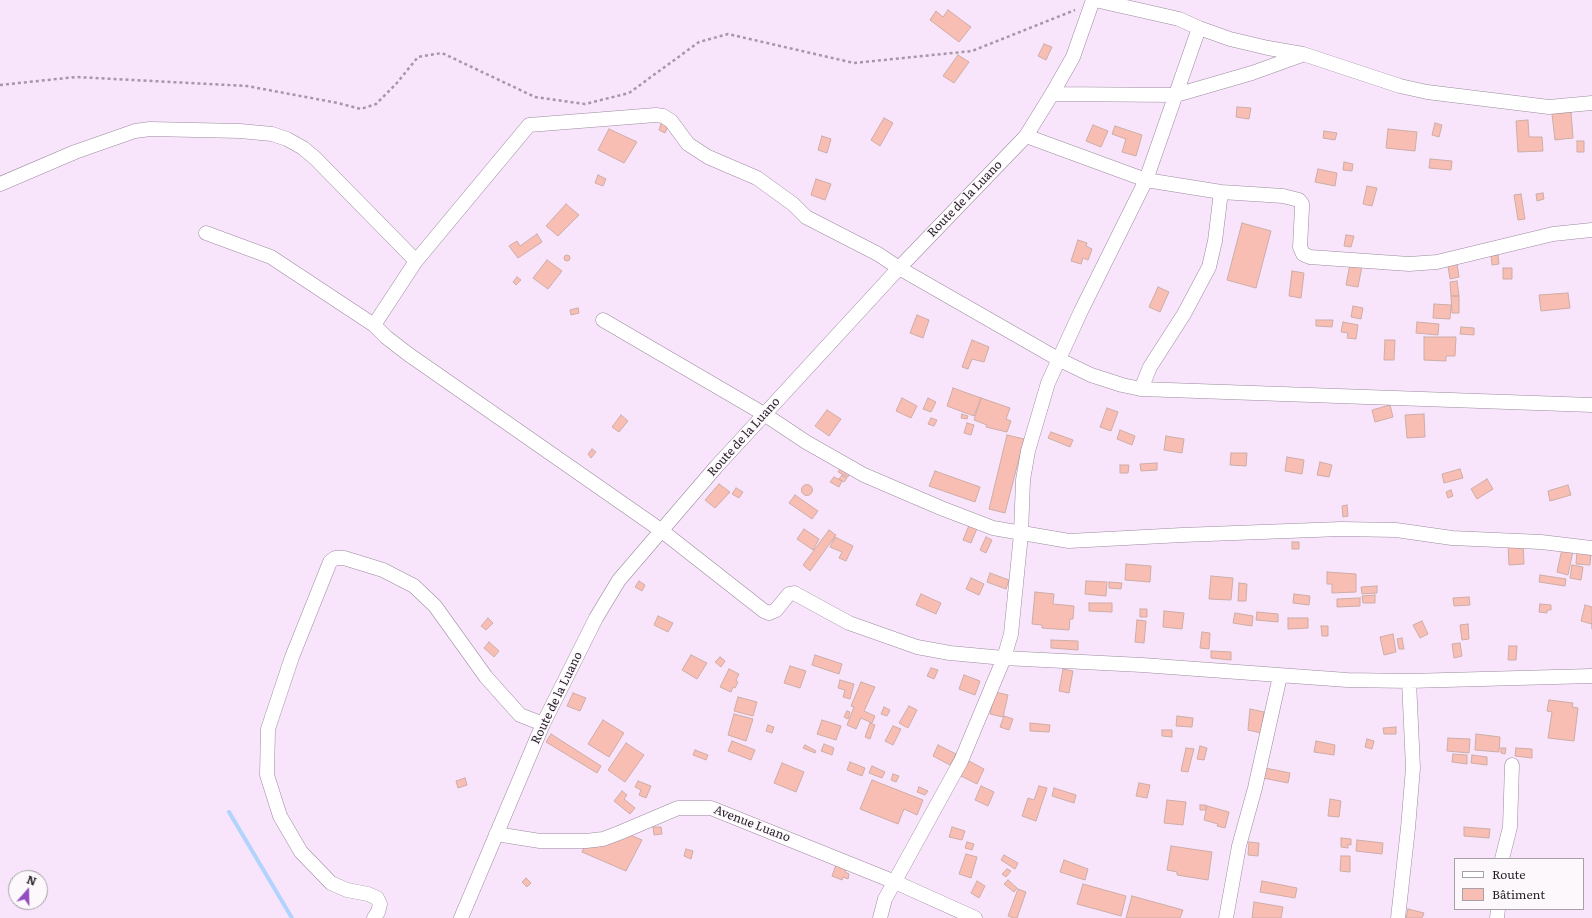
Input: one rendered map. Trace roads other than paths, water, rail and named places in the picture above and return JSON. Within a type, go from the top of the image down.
[{"type":"street","points":[[1094,0],[1179,20],[1199,28],[1268,48],[1303,54],[1400,86],[1427,92],[1542,106],[1592,103]]},
{"type":"street","name":"Route de la Luano","points":[[461,918],[544,724],[608,598],[619,580],[716,467],[764,414],[899,268],[1026,136],[1052,94],[1072,57],[1094,0]]},
{"type":"street","points":[[880,918],[885,899],[960,761],[1004,658],[1011,634],[1021,534],[1023,480],[1028,451],[1048,383],[1058,358],[1146,180],[1199,28]]},
{"type":"street","points":[[1052,94],[1176,95],[1252,73],[1303,54]]},
{"type":"street","points":[[374,325],[416,261],[529,126],[656,115],[663,116],[671,121],[688,144],[708,157],[757,178],[793,204],[806,217],[878,254],[899,268],[1058,358],[1091,375],[1122,385],[1141,389],[1592,405]]},
{"type":"street","points":[[0,184],[75,152],[135,131],[150,129],[240,131],[272,134],[287,139],[303,148],[315,158],[416,261]]},
{"type":"street","points":[[1026,136],[1146,180],[1221,192],[1283,196],[1299,200],[1302,208],[1301,251],[1303,254],[1310,257],[1409,264],[1438,262],[1553,234],[1592,230]]},
{"type":"street","points":[[1141,389],[1150,367],[1184,314],[1209,267],[1215,241],[1221,192]]},
{"type":"street","points":[[206,233],[271,257],[374,325],[408,354],[662,531],[769,613],[776,610],[789,594],[794,593],[849,623],[917,647],[950,653],[1004,658],[1142,665],[1348,680],[1408,681],[1592,676]]},
{"type":"street","points":[[603,320],[764,414],[806,442],[864,475],[993,528],[1069,542],[1297,530],[1396,530],[1452,538],[1541,542],[1592,548]]},
{"type":"street","points":[[374,918],[378,912],[380,904],[377,898],[368,894],[347,890],[331,883],[301,852],[280,816],[267,775],[268,730],[292,657],[330,562],[334,558],[344,558],[383,570],[414,586],[435,606],[486,677],[520,715],[544,724]]},
{"type":"street","points":[[1226,918],[1240,846],[1255,788],[1280,676]]},
{"type":"street","points":[[1398,918],[1408,828],[1412,768],[1408,681]]},
{"type":"street","points":[[1502,858],[1510,827],[1512,765]]},
{"type":"street","name":"Avenue Luano","points":[[496,834],[540,840],[586,841],[603,839],[678,808],[711,808],[895,882],[975,918]]},
{"type":"waterway","points":[[229,812],[292,918]]}]
